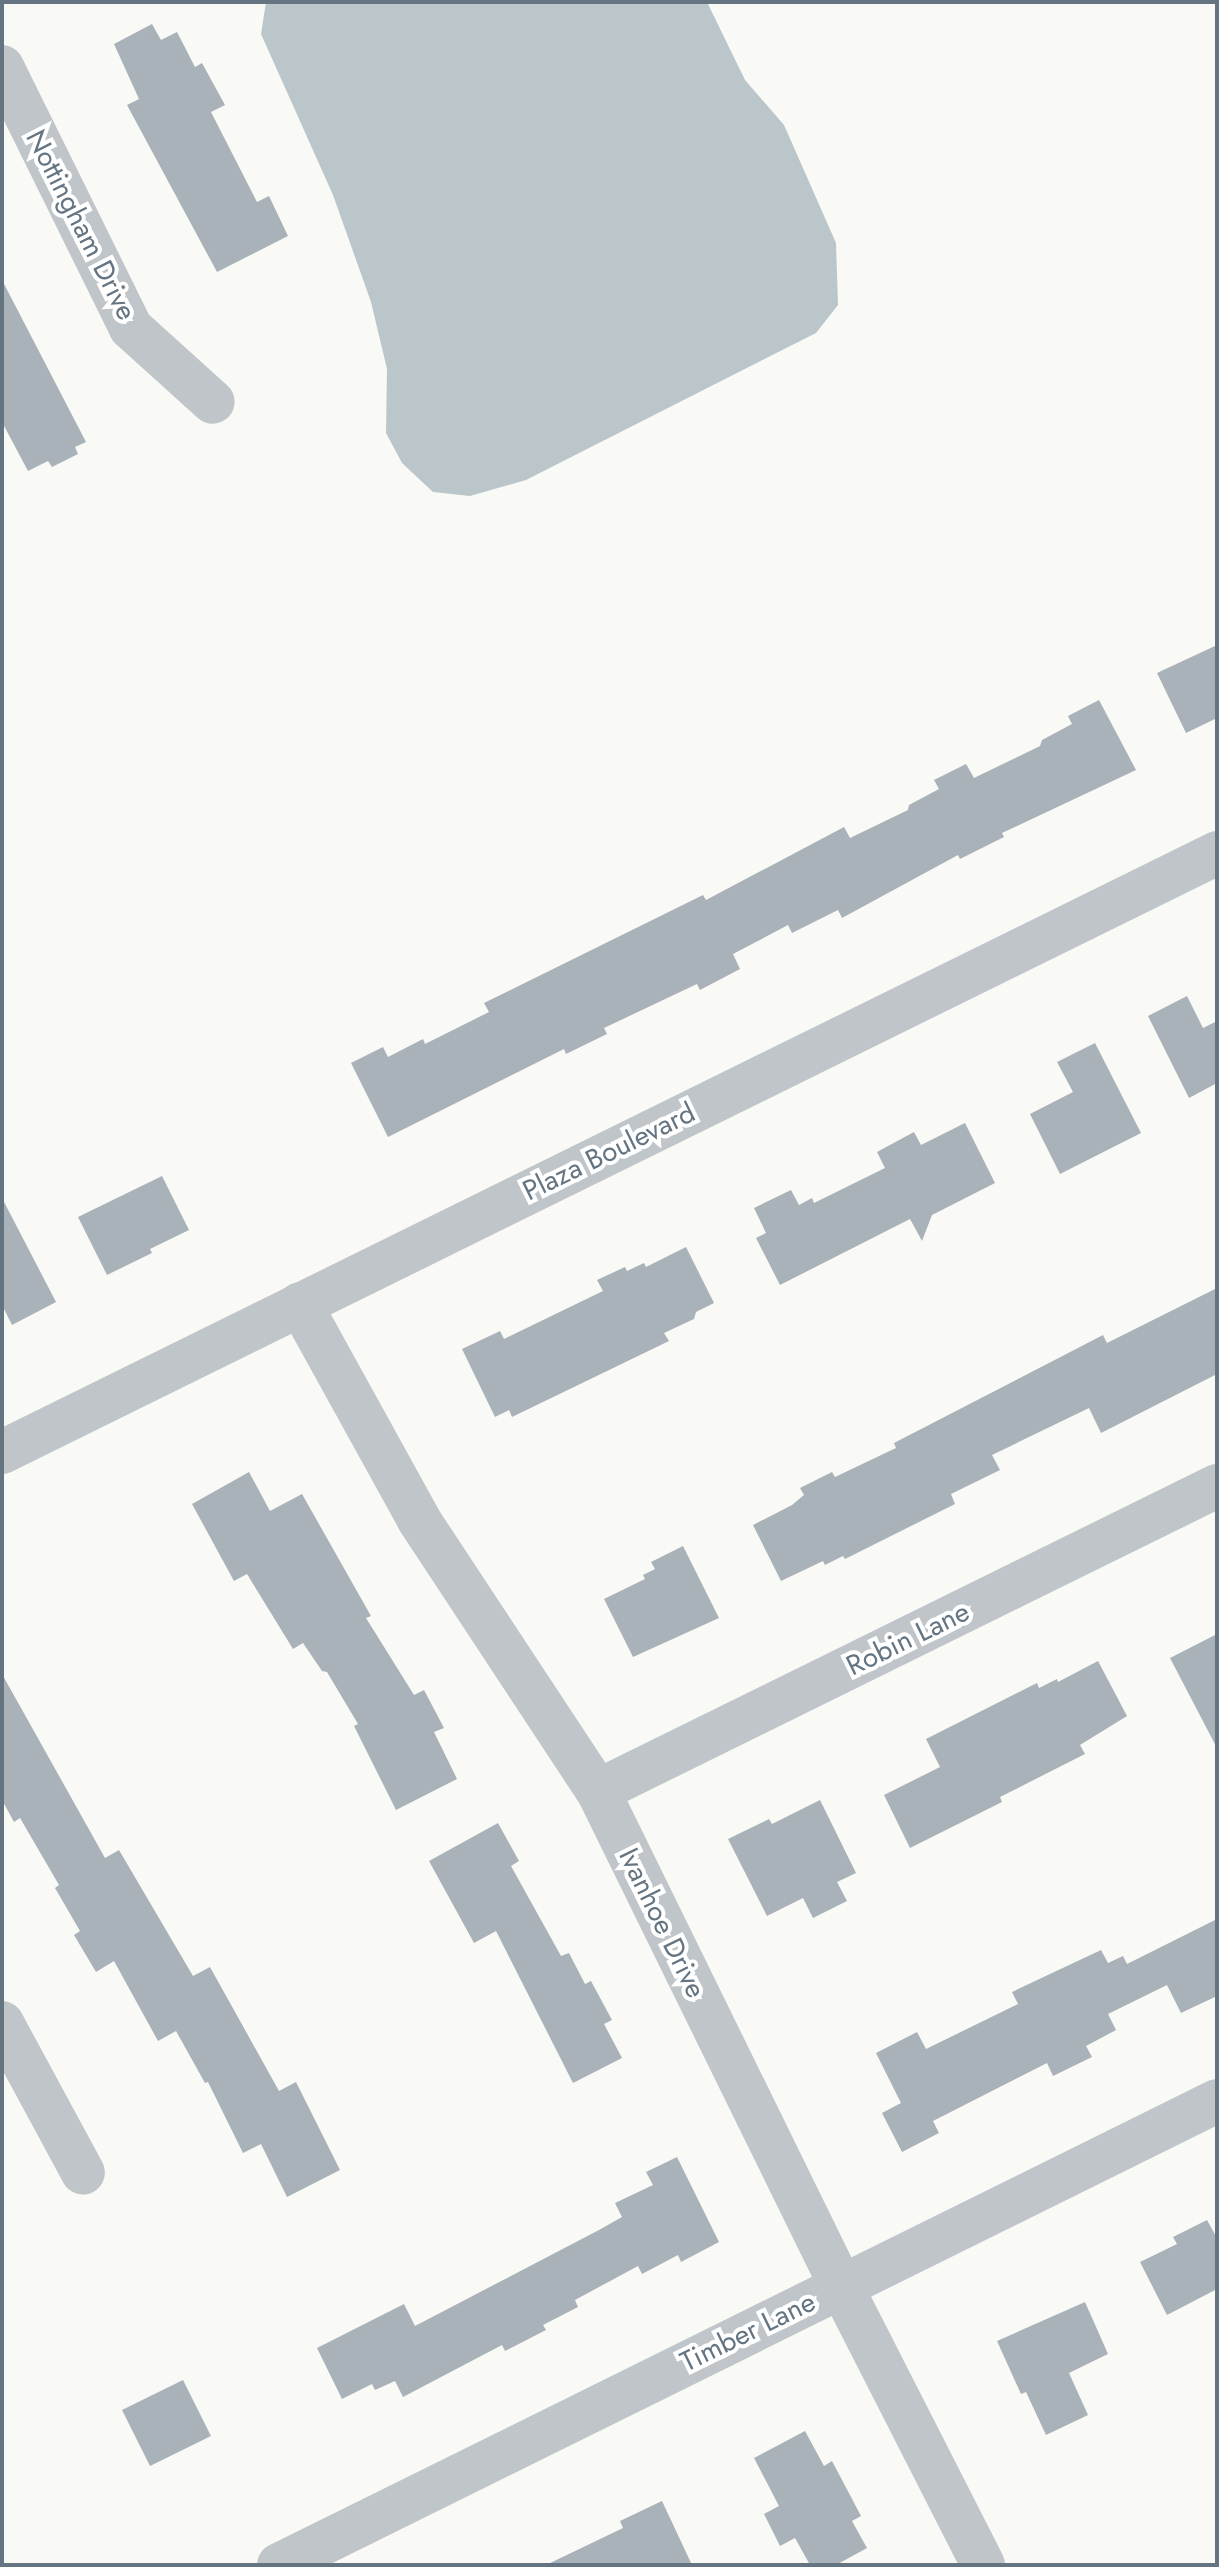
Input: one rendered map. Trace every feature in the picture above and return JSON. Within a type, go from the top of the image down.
[{"type":"street","name":"Nottingham Drive","points":[[2,67],[131,328],[213,402]]},
{"type":"street","name":"Plaza Boulevard","points":[[2,1452],[1217,853]]},
{"type":"street","name":"Ivanhoe Drive","points":[[300,1304],[419,1520],[598,1791],[841,2286],[983,2565]]},
{"type":"street","name":"Robin Lane","points":[[598,1791],[1217,1486]]},
{"type":"street","points":[[2,2023],[83,2173]]},
{"type":"street","name":"Timber Lane","points":[[279,2565],[1217,2101]]},
{"type":"shaded area","points":[[266,2],[707,2],[745,80],[784,125],[836,243],[838,305],[816,333],[526,480],[470,496],[433,492],[402,463],[386,433],[387,369],[371,302],[333,195],[261,34]]},
{"type":"building","points":[[152,24],[161,40],[177,32],[195,67],[202,63],[225,105],[211,112],[257,202],[269,196],[288,236],[217,272],[127,105],[139,99],[114,44]]},
{"type":"building","points":[[2,280],[86,442],[75,447],[78,454],[52,467],[48,461],[28,471],[2,422]]},
{"type":"building","points":[[1217,645],[1217,718],[1186,733],[1157,673]]},
{"type":"building","points":[[1099,700],[1136,770],[1002,833],[1004,837],[960,859],[958,855],[842,918],[838,910],[792,933],[788,925],[733,954],[740,969],[700,990],[697,984],[604,1028],[607,1034],[566,1054],[564,1049],[388,1137],[351,1063],[383,1047],[388,1057],[423,1039],[425,1044],[489,1012],[484,1003],[703,895],[706,900],[844,827],[850,838],[908,810],[909,805],[939,789],[934,780],[966,764],[974,778],[1040,746],[1042,740],[1072,724],[1068,716]]},
{"type":"building","points":[[1187,996],[1203,1028],[1217,1021],[1217,1083],[1189,1098],[1148,1016]]},
{"type":"building","points":[[1095,1043],[1141,1133],[1060,1174],[1030,1114],[1073,1092],[1057,1062]]},
{"type":"building","points":[[965,1123],[995,1183],[932,1215],[922,1241],[910,1219],[780,1285],[756,1238],[766,1233],[754,1208],[791,1190],[799,1205],[812,1198],[814,1203],[885,1168],[877,1152],[914,1132],[921,1145]]},
{"type":"building","points":[[162,1176],[189,1230],[107,1275],[78,1217]]},
{"type":"building","points":[[2,1198],[56,1302],[12,1325],[2,1305]]},
{"type":"building","points":[[686,1247],[714,1303],[696,1312],[694,1319],[664,1333],[669,1341],[512,1417],[509,1410],[495,1417],[462,1349],[500,1331],[504,1339],[603,1291],[597,1280],[625,1267],[627,1271],[644,1263],[646,1267]]},
{"type":"building","points":[[1217,1288],[1217,1374],[1101,1433],[1089,1408],[992,1455],[1000,1470],[951,1494],[955,1504],[845,1559],[843,1556],[825,1565],[823,1561],[781,1581],[753,1525],[792,1505],[804,1495],[800,1488],[832,1472],[835,1477],[896,1448],[894,1443],[1103,1335],[1107,1343]]},
{"type":"building","points":[[249,1472],[270,1511],[302,1494],[371,1616],[366,1618],[414,1695],[424,1690],[444,1728],[434,1732],[457,1779],[396,1810],[354,1726],[358,1724],[327,1672],[322,1671],[303,1643],[293,1649],[247,1574],[234,1581],[192,1504]]},
{"type":"building","points":[[683,1546],[719,1618],[633,1657],[604,1599],[645,1579],[643,1575],[655,1569],[651,1562]]},
{"type":"building","points":[[1217,1634],[1217,1748],[1170,1658]]},
{"type":"building","points":[[1098,1661],[1127,1716],[1080,1745],[1085,1754],[1000,1797],[1002,1802],[910,1848],[884,1795],[940,1767],[926,1739],[1037,1683],[1039,1688],[1057,1679],[1058,1682]]},
{"type":"building","points":[[2,1674],[105,1858],[119,1850],[193,1976],[210,1967],[279,2091],[296,2082],[340,2170],[287,2197],[261,2144],[243,2153],[208,2082],[205,2083],[176,2031],[158,2041],[114,1961],[96,1972],[74,1935],[80,1931],[55,1888],[59,1885],[20,1818],[14,1822],[2,1800]]},
{"type":"building","points":[[820,1800],[856,1873],[837,1882],[847,1901],[813,1918],[803,1898],[767,1916],[728,1839],[769,1819],[772,1824]]},
{"type":"building","points":[[498,1823],[519,1861],[511,1866],[561,1956],[569,1953],[585,1984],[591,1981],[612,2020],[604,2024],[622,2058],[573,2083],[496,1931],[474,1943],[429,1861]]},
{"type":"building","points":[[1217,1919],[1217,1996],[1181,2013],[1167,1985],[1108,2014],[1116,2030],[1086,2046],[1092,2057],[1053,2076],[1047,2063],[933,2121],[939,2133],[902,2152],[882,2113],[901,2103],[876,2053],[917,2032],[926,2049],[1018,2004],[1012,1992],[1101,1950],[1108,1963],[1123,1956],[1127,1964]]},
{"type":"building","points":[[677,2157],[719,2242],[681,2262],[678,2255],[642,2274],[638,2266],[575,2300],[578,2307],[543,2325],[546,2330],[505,2351],[502,2345],[403,2397],[395,2381],[375,2390],[372,2384],[342,2399],[317,2348],[404,2304],[415,2326],[599,2230],[622,2217],[615,2203],[653,2185],[646,2172]]},
{"type":"building","points":[[1207,2220],[1217,2238],[1217,2289],[1167,2315],[1140,2262],[1177,2244],[1173,2237]]},
{"type":"building","points":[[1085,2302],[1108,2354],[1069,2373],[1088,2415],[1046,2435],[1026,2392],[1021,2394],[997,2341]]},
{"type":"building","points":[[183,2380],[211,2436],[150,2466],[122,2410]]},
{"type":"building","points":[[805,2431],[824,2466],[832,2461],[861,2516],[852,2521],[867,2548],[836,2565],[810,2565],[795,2538],[780,2546],[764,2514],[779,2506],[754,2458]]},
{"type":"building","points":[[662,2501],[692,2565],[546,2565],[623,2528],[620,2521]]}]
